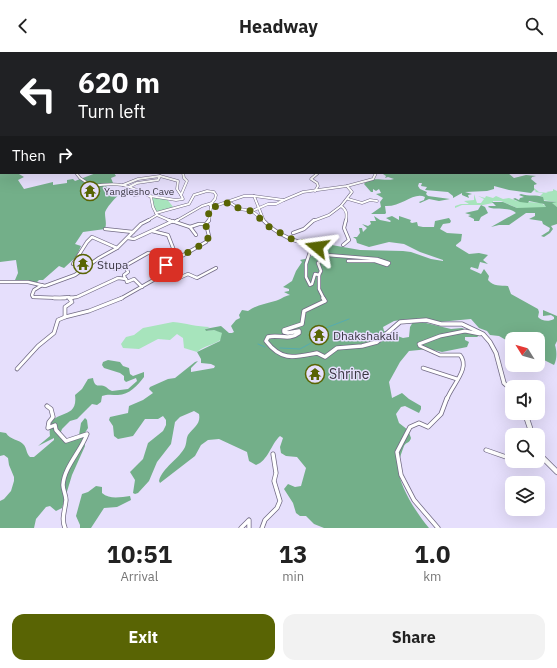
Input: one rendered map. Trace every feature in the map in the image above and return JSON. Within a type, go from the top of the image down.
[{"type":"main road","points":[[77,174],[92,186],[113,183],[129,186],[147,194],[150,196],[156,214]]},
{"type":"main road","points":[[0,282],[28,282],[42,285],[51,284],[75,275],[99,258],[117,248],[141,224],[156,214],[186,206],[190,203],[194,195],[212,191],[216,195],[210,207]]},
{"type":"main road","points":[[210,207],[221,206],[244,195],[254,196],[257,209],[262,219],[268,226],[295,241],[311,244],[319,243],[311,250],[305,263],[309,285],[312,284],[315,274],[319,275],[319,289],[325,302],[304,311],[302,324],[284,330],[288,333],[298,331],[299,334],[291,338],[273,335],[267,338],[266,341],[270,346],[280,354],[299,357],[317,353],[327,356],[338,348],[362,346],[377,342],[396,324],[407,321],[426,320],[441,324],[462,324],[482,334],[490,342],[496,353],[505,384]]},
{"type":"main road","points":[[545,460],[557,472]]},
{"type":"street","points":[[181,195],[187,181],[184,178],[183,174]]},
{"type":"street","points":[[315,191],[318,184],[311,179],[317,174]]},
{"type":"street","points":[[252,211],[268,204],[276,204],[301,193],[347,186],[373,179],[376,174]]},
{"type":"street","points":[[123,185],[151,175],[160,176],[178,181],[176,187],[178,193],[184,199],[179,201],[162,196],[150,196]]},
{"type":"street","points":[[129,186],[137,183],[158,180],[160,176]]},
{"type":"street","points":[[294,233],[304,229],[315,218],[329,215],[341,206],[352,192],[347,186]]},
{"type":"street","points":[[134,195],[147,194]]},
{"type":"street","points":[[254,196],[284,200]]},
{"type":"street","points":[[348,198],[363,203],[367,203],[370,200],[377,201]]},
{"type":"street","points":[[229,202],[240,209],[252,211],[262,219]]},
{"type":"street","points":[[128,238],[134,239],[174,221],[202,206],[212,203]]},
{"type":"street","points":[[341,206],[347,214],[344,228],[350,240],[343,245]]},
{"type":"street","points":[[156,278],[154,277],[161,268],[206,242],[209,236],[206,224],[208,221],[210,207]]},
{"type":"street","points":[[156,214],[190,228],[196,235]]},
{"type":"street","points":[[190,228],[199,224],[206,224]]},
{"type":"street","points":[[105,230],[133,232]]},
{"type":"street","points":[[152,231],[168,235],[173,244],[175,252],[168,259],[167,264]]},
{"type":"street","points":[[73,264],[87,242],[92,238],[117,248]]},
{"type":"street","points":[[113,268],[116,269],[126,266],[145,254],[152,253]]},
{"type":"street","points":[[319,275],[321,272],[318,263],[327,254],[339,254],[390,263],[387,265],[375,261],[348,261]]},
{"type":"street","points":[[126,266],[128,272],[124,274],[126,279]]},
{"type":"street","points":[[17,369],[38,346],[54,334],[58,320],[65,317],[75,316],[106,305],[142,287],[156,278],[165,280],[174,276],[179,278],[188,274],[197,278],[216,268]]},
{"type":"street","points":[[42,285],[34,290],[32,295],[33,297],[42,295],[62,300],[77,297],[118,278],[126,279],[127,282],[134,280],[142,287]]},
{"type":"street","points":[[65,317],[65,307],[72,302],[70,298]]},
{"type":"street","points":[[438,528],[409,492],[401,475],[397,452],[410,427],[419,423],[428,426],[441,414],[450,390],[464,368],[464,360],[460,355],[440,355],[433,353],[419,344],[440,336],[465,331],[482,334]]},
{"type":"street","points":[[423,368],[458,379]]},
{"type":"street","points":[[47,406],[51,409],[53,417],[49,422],[48,428],[55,425],[56,430],[66,441],[87,434],[83,445],[71,461],[63,485],[66,499],[62,520],[65,528]]},
{"type":"street","points":[[486,450],[505,457]]},
{"type":"street","points":[[262,528],[266,520],[277,508],[280,501],[274,481],[276,473],[273,454]]},
{"type":"street","points":[[241,528],[249,520],[249,528]]},
{"type":"green space","points":[[0,174],[19,174],[24,177],[18,180],[24,189],[53,182],[53,185],[67,183],[67,180],[73,179],[75,181],[93,174],[115,174],[116,176],[111,178],[113,183],[105,185],[113,191],[124,190],[106,210],[105,229],[83,232],[75,244],[81,246],[76,257],[64,268],[59,266],[43,280],[39,280],[36,283],[15,280],[18,273],[16,260],[0,262]]},
{"type":"green space","points":[[383,174],[509,174],[514,178],[526,175],[536,176],[532,177],[531,179],[537,184],[534,185],[534,190],[531,193],[494,186],[494,189],[487,191],[465,192],[472,194],[468,195],[469,198],[462,195],[462,193],[453,198],[453,196],[448,192],[425,190],[427,187],[421,186],[422,183],[419,183],[418,186],[420,189],[427,192],[426,194],[428,196],[450,199],[439,201],[429,199],[420,203],[419,202],[424,200],[425,197],[416,196],[391,206],[385,206],[385,214],[371,214],[381,207],[380,202],[383,198],[376,194],[381,193],[379,189],[376,191],[373,189],[373,192],[371,192],[364,184],[367,181],[374,179],[394,179],[388,177],[385,178],[386,176]]},
{"type":"green space","points":[[534,188],[539,192],[548,193],[546,192],[553,191],[553,189],[557,191],[557,207],[552,204],[552,202],[556,202],[542,200],[543,197],[540,196],[543,193],[535,192],[536,191]]},
{"type":"green space","points":[[474,194],[477,203],[481,203],[484,199],[478,196],[493,198],[496,196],[503,199],[509,198],[517,201],[541,203],[546,206],[545,208],[517,208],[501,201],[493,201],[493,203],[483,205],[462,205],[455,208],[455,206],[461,204],[469,204],[464,201],[474,200]]},
{"type":"green space","points":[[519,195],[540,196],[543,197],[544,201],[557,202],[552,203],[557,207],[557,224],[551,226],[553,229],[544,237],[541,236],[549,231],[550,228],[543,224],[542,221],[529,219],[535,216],[535,213],[526,213],[509,225],[491,227],[516,213],[506,209],[495,209],[488,207],[496,206],[492,202],[503,202],[517,208],[546,207],[544,204],[529,201],[528,203],[520,202],[513,199],[515,198],[519,200],[520,198],[524,197]]},
{"type":"green space","points":[[150,196],[166,198],[174,208],[156,213]]},
{"type":"green space","points":[[481,205],[485,207],[488,213],[481,217],[479,221],[474,221],[474,219],[468,216],[471,215],[465,213],[478,210]]},
{"type":"green space","points":[[374,216],[380,220],[390,222],[391,221],[386,218],[392,216],[399,220],[399,216],[411,220],[410,222],[412,223],[417,222],[418,226],[434,227],[435,221],[449,218],[451,221],[450,223],[443,224],[440,229],[447,233],[462,234],[461,241],[456,246],[469,254],[479,253],[488,255],[483,260],[488,264],[480,262],[478,269],[471,267],[470,269],[481,274],[484,269],[489,276],[488,280],[490,282],[497,285],[508,286],[511,294],[538,309],[538,317],[541,319],[548,321],[554,319],[551,315],[543,316],[543,310],[557,316],[557,341],[555,345],[556,361],[554,365],[545,360],[545,332],[505,332],[505,339],[499,336],[490,335],[487,331],[479,328],[471,319],[439,322],[427,318],[401,320],[394,321],[383,327],[384,331],[403,338],[409,337],[410,327],[413,322],[426,323],[451,329],[462,328],[480,335],[477,337],[465,337],[465,340],[469,342],[467,347],[442,352],[429,349],[409,351],[400,362],[389,382],[392,398],[402,393],[421,406],[419,413],[405,406],[401,407],[396,414],[399,423],[408,430],[411,438],[410,441],[404,446],[398,469],[403,487],[413,506],[429,528],[324,528],[314,524],[306,516],[300,516],[296,513],[293,503],[284,489],[288,484],[295,487],[301,486],[306,468],[297,457],[286,456],[281,453],[280,447],[283,438],[280,436],[264,460],[256,465],[249,461],[247,452],[219,439],[208,440],[201,445],[195,456],[160,483],[159,481],[161,476],[167,467],[183,451],[188,435],[198,423],[199,414],[194,411],[180,417],[175,422],[171,444],[157,462],[149,481],[138,493],[133,493],[135,480],[130,472],[143,459],[148,443],[163,431],[166,425],[166,420],[163,416],[158,419],[145,419],[133,436],[118,439],[114,436],[113,426],[109,420],[110,417],[128,413],[129,406],[143,400],[153,393],[149,389],[150,387],[168,379],[175,378],[195,362],[198,361],[191,368],[191,372],[214,368],[215,366],[211,364],[201,363],[201,359],[197,352],[220,341],[222,333],[214,330],[206,331],[205,329],[221,326],[229,333],[232,333],[234,332],[231,326],[240,318],[239,315],[242,310],[248,311],[257,306],[290,295],[284,292],[289,291],[289,289],[283,287],[292,281],[302,262],[300,260],[309,258],[314,254],[313,250],[326,244],[360,250],[411,252],[431,259],[443,261],[404,244],[389,242],[369,247],[357,243],[356,239],[353,237],[357,237],[360,233],[359,228],[362,228],[363,232],[367,228],[362,224],[368,226],[371,224],[370,221],[376,221]]},
{"type":"green space","points":[[173,322],[210,327],[205,329],[208,331],[215,330],[222,333],[222,339],[202,348],[197,352],[184,348],[183,338],[177,334],[170,340],[158,339],[139,349],[123,348],[121,344],[126,337],[134,335],[143,328]]},
{"type":"green space","points":[[108,360],[120,362],[123,366],[129,368],[130,374],[133,376],[144,372],[144,377],[136,386],[122,395],[102,396],[101,402],[97,405],[92,404],[77,419],[70,421],[62,429],[59,437],[69,441],[79,435],[81,423],[85,418],[87,420],[88,428],[83,436],[85,446],[72,475],[62,508],[56,511],[50,506],[46,507],[36,519],[34,528],[0,528],[0,501],[4,499],[11,491],[14,477],[8,458],[4,455],[0,456],[0,432],[6,433],[10,437],[22,443],[30,457],[34,457],[54,440],[54,438],[38,446],[50,436],[50,427],[53,421],[57,417],[68,413],[72,409],[75,404],[75,395],[82,389],[88,379],[93,378],[96,385],[104,386],[112,391],[128,389],[137,381],[136,378],[126,382],[124,380],[124,376],[120,373],[104,368],[102,365],[103,362]]},
{"type":"green space","points":[[96,486],[102,487],[102,493],[108,497],[116,498],[130,496],[131,500],[117,507],[104,508],[91,528],[80,528],[76,516],[82,494],[88,492]]},
{"type":"waterway","points":[[280,348],[300,349],[311,343],[316,334],[323,329],[349,319]]},
{"type":"waterway","points":[[258,344],[265,347]]},
{"type":"place","name":"Yanglesho Cave","points":[[90,191]]},
{"type":"place","name":"Stupa","points":[[83,264]]},
{"type":"place","name":"Dhakshakali","points":[[319,335]]},
{"type":"place","name":"Shrine","points":[[315,374]]},
{"type":"route","points":[[166,265],[208,240],[209,234],[206,224],[208,222],[210,207],[221,206],[229,202],[240,209],[252,211],[268,226],[278,230],[295,241],[315,245],[319,243],[317,247]]}]
